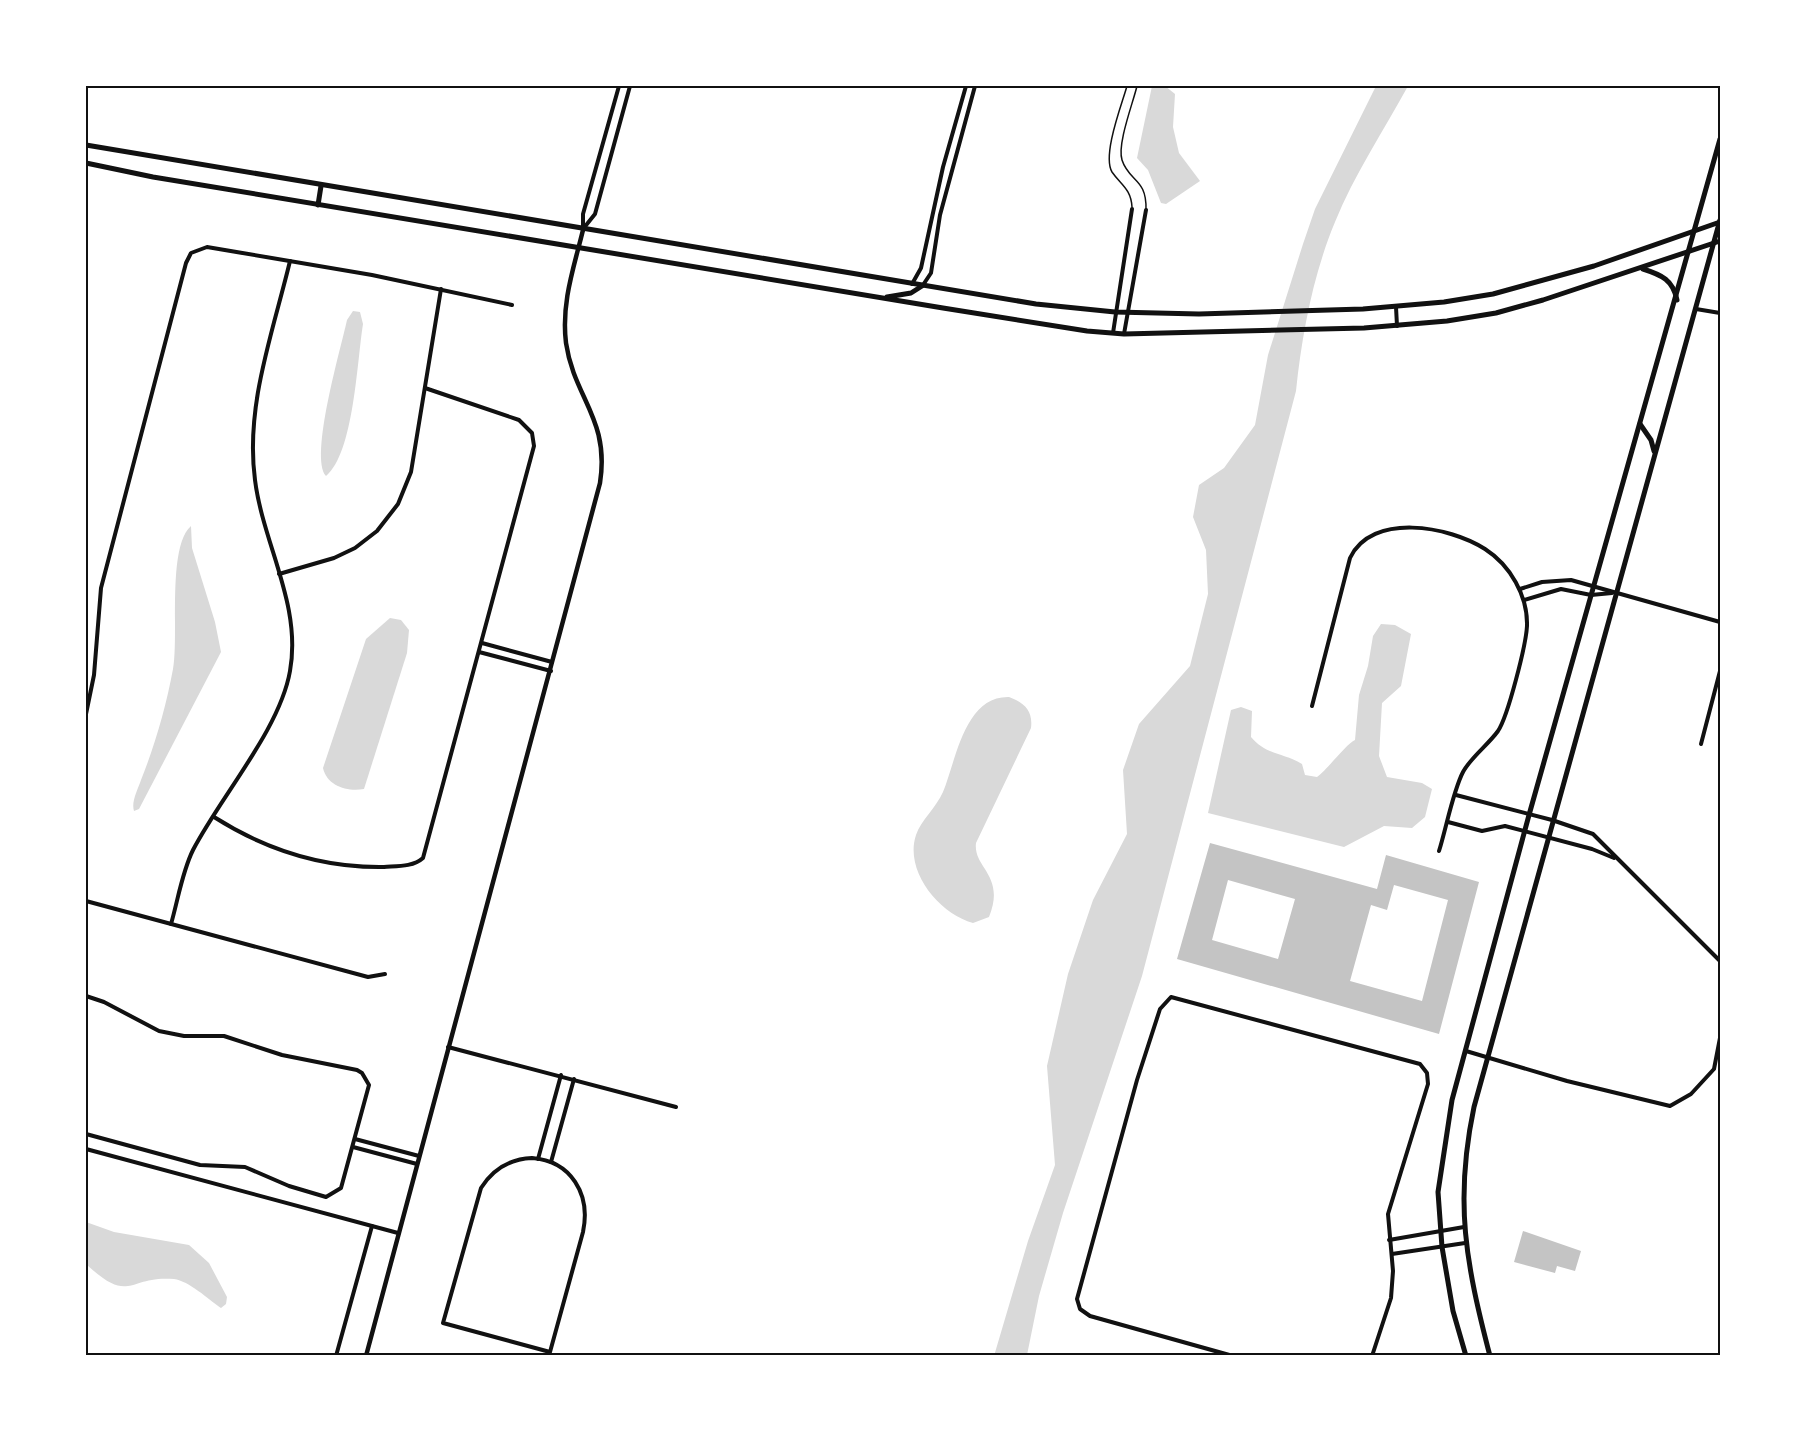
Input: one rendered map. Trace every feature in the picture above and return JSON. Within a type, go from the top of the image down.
[{"type":"main road","points":[[1466,1356],[1453,1311],[1442,1247],[1438,1192],[1452,1100],[1529,815],[1677,300],[1720,139]]},
{"type":"main road","points":[[86,145],[922,286],[1056,307],[1115,312],[1269,311],[1396,307],[1444,302],[1492,294],[1594,266],[1720,222],[1717,242],[1654,453],[1552,820],[1464,1154],[1465,1243],[1490,1356]]},
{"type":"main road","points":[[86,163],[153,177],[318,205],[882,298],[1124,334],[1397,327],[1496,313],[1579,290],[1717,242]]},
{"type":"main road","points":[[318,205],[321,186]]},
{"type":"main road","points":[[1642,268],[1668,280],[1674,288],[1677,300]]},
{"type":"main road","points":[[882,298],[912,293],[922,286]]},
{"type":"main road","points":[[1640,424],[1652,440],[1654,453]]},
{"type":"street","points":[[366,1356],[551,671],[603,468],[601,437],[567,345],[566,307],[583,230],[583,214],[619,86]]},
{"type":"street","points":[[583,230],[595,214],[630,86]]},
{"type":"street","points":[[912,284],[921,268],[941,176],[966,86]]},
{"type":"street","points":[[922,286],[931,273],[943,204],[975,86]]},
{"type":"street","points":[[1113,333],[1132,209]]},
{"type":"street","points":[[1124,334],[1146,210]]},
{"type":"street","points":[[86,714],[94,675],[101,588],[186,263],[191,253],[201,247],[290,261],[441,289],[512,305]]},
{"type":"street","points":[[171,924],[192,851],[276,714],[285,690],[291,662],[292,634],[279,574],[257,494],[253,437],[258,392],[290,261]]},
{"type":"street","points":[[279,574],[345,553],[369,538],[398,504],[411,472],[441,289]]},
{"type":"street","points":[[1396,307],[1397,327]]},
{"type":"street","points":[[1696,309],[1720,313]]},
{"type":"street","points":[[214,817],[254,840],[321,862],[367,867],[408,865],[419,862],[423,858],[533,452],[532,433],[524,423],[425,388]]},
{"type":"street","points":[[1312,706],[1350,558],[1357,545],[1383,530],[1416,529],[1462,538],[1485,549],[1503,565],[1524,600],[1527,626],[1524,644],[1505,716],[1499,729],[1462,773],[1440,851]]},
{"type":"street","points":[[1520,590],[1560,579],[1594,586],[1720,622]]},
{"type":"street","points":[[1524,600],[1561,588],[1591,595],[1616,593]]},
{"type":"street","points":[[482,644],[553,662]]},
{"type":"street","points":[[479,652],[551,671]]},
{"type":"street","points":[[1701,744],[1720,671]]},
{"type":"street","points":[[1456,795],[1552,820],[1593,834],[1720,961]]},
{"type":"street","points":[[1448,822],[1482,831],[1505,826],[1592,849],[1618,860]]},
{"type":"street","points":[[86,901],[368,977],[385,974]]},
{"type":"street","points":[[86,996],[104,1002],[159,1031],[184,1036],[224,1036],[282,1055],[357,1070],[367,1079],[368,1091],[341,1188],[335,1194],[321,1196],[244,1167],[200,1165],[86,1134]]},
{"type":"street","points":[[1233,1356],[1090,1316],[1077,1305],[1078,1293],[1137,1080],[1160,1009],[1166,1000],[1177,996],[1410,1061],[1424,1068],[1428,1084],[1390,1207],[1391,1298],[1372,1356]]},
{"type":"street","points":[[1466,1051],[1606,1092],[1670,1106],[1691,1094],[1714,1069],[1720,1038]]},
{"type":"street","points":[[448,1047],[676,1107]]},
{"type":"street","points":[[538,1159],[561,1075]]},
{"type":"street","points":[[551,1162],[574,1079]]},
{"type":"street","points":[[356,1139],[419,1156]]},
{"type":"street","points":[[353,1147],[417,1164]]},
{"type":"street","points":[[86,1149],[398,1233]]},
{"type":"street","points":[[518,1159],[538,1159],[551,1162],[563,1169],[577,1184],[585,1211],[583,1232],[550,1352],[442,1323],[481,1188],[503,1165],[518,1159]]},
{"type":"street","points":[[336,1356],[372,1226]]},
{"type":"street","points":[[1389,1240],[1441,1233],[1464,1227]]},
{"type":"street","points":[[1392,1254],[1465,1243]]},
{"type":"lane","points":[[1127,86],[1108,158],[1112,172],[1130,194],[1132,209]]},
{"type":"lane","points":[[1137,86],[1121,152],[1125,166],[1144,189],[1146,210]]},
{"type":"shaded area","points":[[1152,86],[1165,86],[1175,94],[1173,127],[1179,153],[1200,181],[1166,204],[1161,203],[1148,170],[1137,158]]},
{"type":"shaded area","points":[[1376,86],[1408,86],[1351,187],[1320,263],[1305,326],[1296,391],[1142,976],[1063,1213],[1039,1296],[1027,1355],[994,1356],[1028,1241],[1055,1165],[1047,1066],[1068,974],[1093,900],[1127,834],[1123,770],[1139,724],[1190,666],[1208,594],[1206,550],[1193,517],[1199,485],[1224,468],[1255,425],[1268,355],[1315,209]]},
{"type":"shaded area","points":[[353,311],[360,312],[363,324],[353,405],[343,448],[326,476],[322,465],[321,448],[328,401],[347,320]]},
{"type":"shaded area","points":[[191,526],[192,548],[215,622],[221,652],[139,809],[134,811],[135,795],[155,740],[173,669],[176,572],[179,552]]},
{"type":"shaded area","points":[[390,618],[401,620],[409,630],[407,653],[364,789],[351,790],[333,783],[323,768],[366,639]]},
{"type":"shaded area","points":[[1381,624],[1395,625],[1411,634],[1401,686],[1382,703],[1379,756],[1387,777],[1422,783],[1432,789],[1425,817],[1412,828],[1384,826],[1344,847],[1208,813],[1231,710],[1241,707],[1252,711],[1251,737],[1262,747],[1302,764],[1305,775],[1317,777],[1355,740],[1359,695],[1368,666],[1373,636]]},
{"type":"shaded area","points":[[1009,697],[1027,708],[1031,717],[1031,728],[976,843],[976,852],[992,882],[994,891],[989,917],[973,923],[948,911],[927,889],[915,863],[916,835],[943,792],[964,732],[972,718],[982,707],[994,700]]},
{"type":"shaded area","points":[[86,1222],[114,1232],[189,1245],[209,1263],[227,1297],[226,1304],[221,1308],[180,1280],[159,1279],[129,1286],[112,1284],[86,1264]]},
{"type":"building","points":[[1210,843],[1377,889],[1386,855],[1479,882],[1439,1034],[1177,959]],"holes":[[[1228,880],[1295,899],[1278,959],[1212,940]],[[1394,885],[1448,900],[1422,1001],[1350,981],[1371,905],[1387,910]]]},
{"type":"building","points":[[1523,1231],[1581,1251],[1575,1271],[1557,1266],[1555,1273],[1514,1262]]}]
